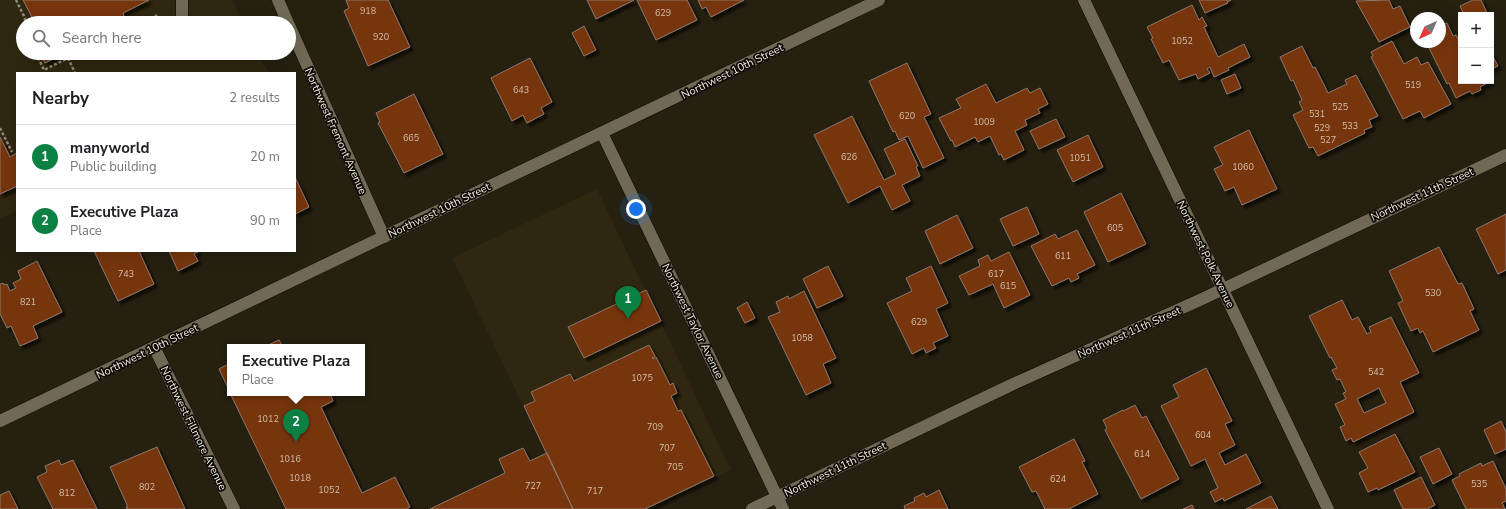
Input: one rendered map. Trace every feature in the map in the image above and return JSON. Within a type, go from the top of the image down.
[{"type":"street","points":[[182,0],[182,16]]},
{"type":"street","name":"Northwest Fremont Avenue","points":[[278,0],[285,16]]},
{"type":"street","name":"Northwest 10th Street","points":[[0,422],[879,0]]},
{"type":"street","name":"Northwest Polk Avenue","points":[[1084,0],[1328,509]]},
{"type":"street","name":"Northwest Fremont Avenue","points":[[296,40],[384,237]]},
{"type":"street","name":"Northwest Taylor Avenue","points":[[602,132],[783,509]]},
{"type":"street","name":"Northwest 11th Street","points":[[752,509],[1011,385],[1202,300],[1223,288],[1506,155]]},
{"type":"street","name":"Northwest Fillmore Avenue","points":[[154,347],[234,509]]},
{"type":"path","points":[[16,0],[23,16]]},
{"type":"path","points":[[39,60],[44,70],[64,60]]},
{"type":"path","points":[[69,60],[75,72]]},
{"type":"path","points":[[0,128],[12,152]]},
{"type":"shaded area","points":[[0,0],[232,0],[240,16],[16,16],[16,60],[260,60],[269,72],[16,72],[16,211],[0,219]]},
{"type":"shaded area","points":[[597,189],[731,470],[650,509],[573,509],[452,258]]},
{"type":"building","points":[[23,0],[149,0],[123,13],[124,16],[31,16]]},
{"type":"building","points":[[346,0],[388,0],[410,47],[368,66],[344,11],[349,8]]},
{"type":"building","points":[[587,0],[634,0],[596,19]]},
{"type":"building","points":[[637,0],[687,0],[697,20],[656,40]]},
{"type":"building","points":[[698,0],[744,0],[711,17],[706,7],[702,9]]},
{"type":"building","points":[[1199,0],[1231,0],[1227,2],[1228,3],[1205,13]]},
{"type":"building","points":[[1389,0],[1393,9],[1400,6],[1410,27],[1379,42],[1356,1]]},
{"type":"building","points":[[1473,0],[1481,0],[1487,12],[1463,12],[1460,6]]},
{"type":"building","points":[[1192,5],[1199,20],[1202,17],[1207,26],[1204,27],[1218,57],[1244,44],[1250,57],[1214,77],[1210,67],[1207,69],[1210,73],[1198,79],[1196,74],[1179,80],[1169,60],[1163,63],[1151,39],[1153,38],[1147,27]]},
{"type":"building","points":[[1446,23],[1453,36],[1456,35],[1458,39],[1458,84],[1486,84],[1480,87],[1481,90],[1472,94],[1470,91],[1456,98],[1449,83],[1447,84],[1429,48],[1446,48]]},
{"type":"building","points":[[584,26],[596,50],[584,56],[572,33]]},
{"type":"building","points":[[1392,41],[1404,64],[1417,57],[1421,65],[1428,62],[1451,104],[1424,118],[1420,111],[1403,119],[1371,57],[1373,56],[1371,52]]},
{"type":"building","points":[[1302,46],[1313,68],[1315,67],[1328,93],[1347,84],[1345,80],[1356,75],[1378,116],[1369,120],[1372,127],[1364,130],[1365,133],[1318,156],[1313,147],[1309,148],[1293,115],[1303,110],[1299,102],[1302,100],[1280,57]]},
{"type":"building","points":[[530,58],[552,102],[541,108],[544,114],[527,123],[523,115],[512,121],[491,78]]},
{"type":"building","points":[[1494,59],[1498,66],[1494,68]]},
{"type":"building","points":[[44,60],[51,60],[45,63]]},
{"type":"building","points":[[907,63],[931,114],[924,117],[944,158],[923,168],[908,136],[899,140],[895,131],[893,132],[869,81]]},
{"type":"building","points":[[1235,74],[1241,88],[1227,94],[1221,80]]},
{"type":"building","points":[[986,84],[996,103],[1027,88],[1030,93],[1040,88],[1048,104],[1038,109],[1040,113],[1025,120],[1027,125],[1015,131],[1024,150],[1004,160],[1001,154],[999,155],[990,136],[978,142],[975,137],[955,147],[939,118],[961,108],[956,99]]},
{"type":"building","points":[[414,94],[443,154],[404,173],[378,123],[380,122],[376,113]]},
{"type":"building","points":[[852,116],[884,180],[896,174],[884,149],[905,139],[918,166],[916,167],[920,176],[902,185],[910,201],[892,210],[880,186],[848,203],[814,135]]},
{"type":"building","points":[[1056,119],[1065,137],[1039,149],[1030,131]]},
{"type":"building","points":[[1249,130],[1277,189],[1242,205],[1234,187],[1225,191],[1214,169],[1223,165],[1214,147]]},
{"type":"building","points":[[1088,135],[1103,167],[1073,182],[1057,150]]},
{"type":"building","points":[[0,137],[10,157],[16,154],[16,186],[0,194]]},
{"type":"building","points":[[296,179],[309,207],[296,214]]},
{"type":"building","points":[[1121,193],[1146,244],[1108,262],[1084,212]]},
{"type":"building","points":[[1027,207],[1039,234],[1013,246],[1000,219]]},
{"type":"building","points":[[1506,214],[1506,270],[1498,274],[1476,229]]},
{"type":"building","points":[[957,215],[973,248],[940,264],[925,231]]},
{"type":"building","points":[[1077,230],[1095,265],[1077,274],[1079,278],[1071,282],[1069,278],[1052,286],[1031,246],[1055,234],[1058,239]]},
{"type":"building","points":[[1439,247],[1458,284],[1462,283],[1474,309],[1470,311],[1479,330],[1433,352],[1423,331],[1420,333],[1418,328],[1411,331],[1398,303],[1403,301],[1389,271]]},
{"type":"building","points":[[94,252],[139,252],[154,284],[118,301]]},
{"type":"building","points":[[169,252],[197,252],[194,254],[198,261],[178,271]]},
{"type":"building","points":[[1009,252],[1030,295],[1004,308],[993,284],[969,295],[959,276],[980,266],[978,260],[988,255],[991,261]]},
{"type":"building","points":[[37,261],[62,312],[33,326],[38,338],[20,346],[11,326],[7,328],[0,314],[0,284],[7,284],[10,291],[16,288],[13,283],[21,279],[18,271]]},
{"type":"building","points":[[828,266],[843,296],[817,308],[803,279]]},
{"type":"building","points":[[931,266],[948,303],[936,309],[948,336],[933,343],[936,348],[926,353],[924,348],[912,354],[887,303],[912,291],[906,278]]},
{"type":"building","points":[[646,290],[661,321],[584,358],[568,327]]},
{"type":"building","points":[[804,291],[836,358],[823,364],[831,383],[806,395],[768,317],[780,312],[776,302],[788,296],[789,299]]},
{"type":"building","points":[[1342,300],[1352,320],[1358,317],[1367,334],[1371,332],[1369,327],[1391,317],[1419,373],[1400,382],[1414,412],[1353,442],[1351,438],[1346,441],[1340,427],[1345,425],[1335,404],[1346,399],[1343,393],[1346,392],[1340,379],[1337,380],[1332,370],[1337,368],[1331,357],[1330,358],[1309,316]],"holes":[[[1379,388],[1386,403],[1364,413],[1357,399]]]},
{"type":"building","points":[[747,302],[755,318],[745,323],[737,308]]},
{"type":"building","points":[[279,340],[281,344],[270,344]]},
{"type":"building","points":[[649,345],[655,356],[652,358],[653,359],[656,357],[670,385],[673,383],[677,393],[671,396],[678,411],[681,410],[714,476],[645,509],[573,509],[524,406],[535,401],[531,392],[570,374],[574,381]]},
{"type":"building","points":[[227,365],[227,386],[219,369]]},
{"type":"building","points":[[1206,368],[1232,421],[1225,424],[1235,445],[1219,453],[1225,465],[1246,454],[1261,483],[1224,501],[1223,498],[1215,502],[1210,492],[1218,488],[1205,459],[1191,466],[1161,406],[1179,397],[1173,385]]},
{"type":"building","points":[[231,396],[331,396],[333,401],[321,407],[362,493],[395,477],[410,507],[406,509],[286,509]]},
{"type":"building","points":[[1135,405],[1142,418],[1146,416],[1179,479],[1141,499],[1105,430],[1107,428],[1103,420]]},
{"type":"building","points":[[1501,421],[1506,432],[1506,449],[1495,454],[1484,430]]},
{"type":"building","points":[[1395,434],[1415,472],[1378,490],[1377,488],[1368,492],[1359,473],[1368,468],[1359,452]]},
{"type":"building","points":[[1074,439],[1085,461],[1082,462],[1098,494],[1069,509],[1045,509],[1036,491],[1032,492],[1019,467]]},
{"type":"building","points":[[157,447],[185,509],[127,509],[126,507],[128,507],[110,467]]},
{"type":"building","points":[[523,448],[530,461],[547,453],[573,509],[430,509],[505,473],[499,459]]},
{"type":"building","points":[[1439,448],[1452,474],[1433,484],[1420,457]]},
{"type":"building","points":[[59,460],[61,465],[73,460],[97,509],[53,509],[37,477],[47,472],[45,466]]},
{"type":"building","points":[[1493,461],[1506,489],[1506,501],[1502,503],[1505,509],[1466,509],[1452,480],[1460,476],[1459,474],[1481,463],[1482,466]]},
{"type":"building","points":[[1421,477],[1435,505],[1427,509],[1403,509],[1394,490]]},
{"type":"building","points":[[939,490],[948,509],[905,509],[904,506],[915,501],[914,498],[924,493],[926,497]]},
{"type":"building","points":[[9,491],[18,509],[0,509],[0,495]]},
{"type":"building","points":[[1271,496],[1278,509],[1246,509]]},
{"type":"building","points":[[1192,505],[1194,509],[1183,509]]},
{"type":"place","name":"manyworld","points":[[628,319]]},
{"type":"place","name":"Executive Plaza","points":[[296,442]]}]
